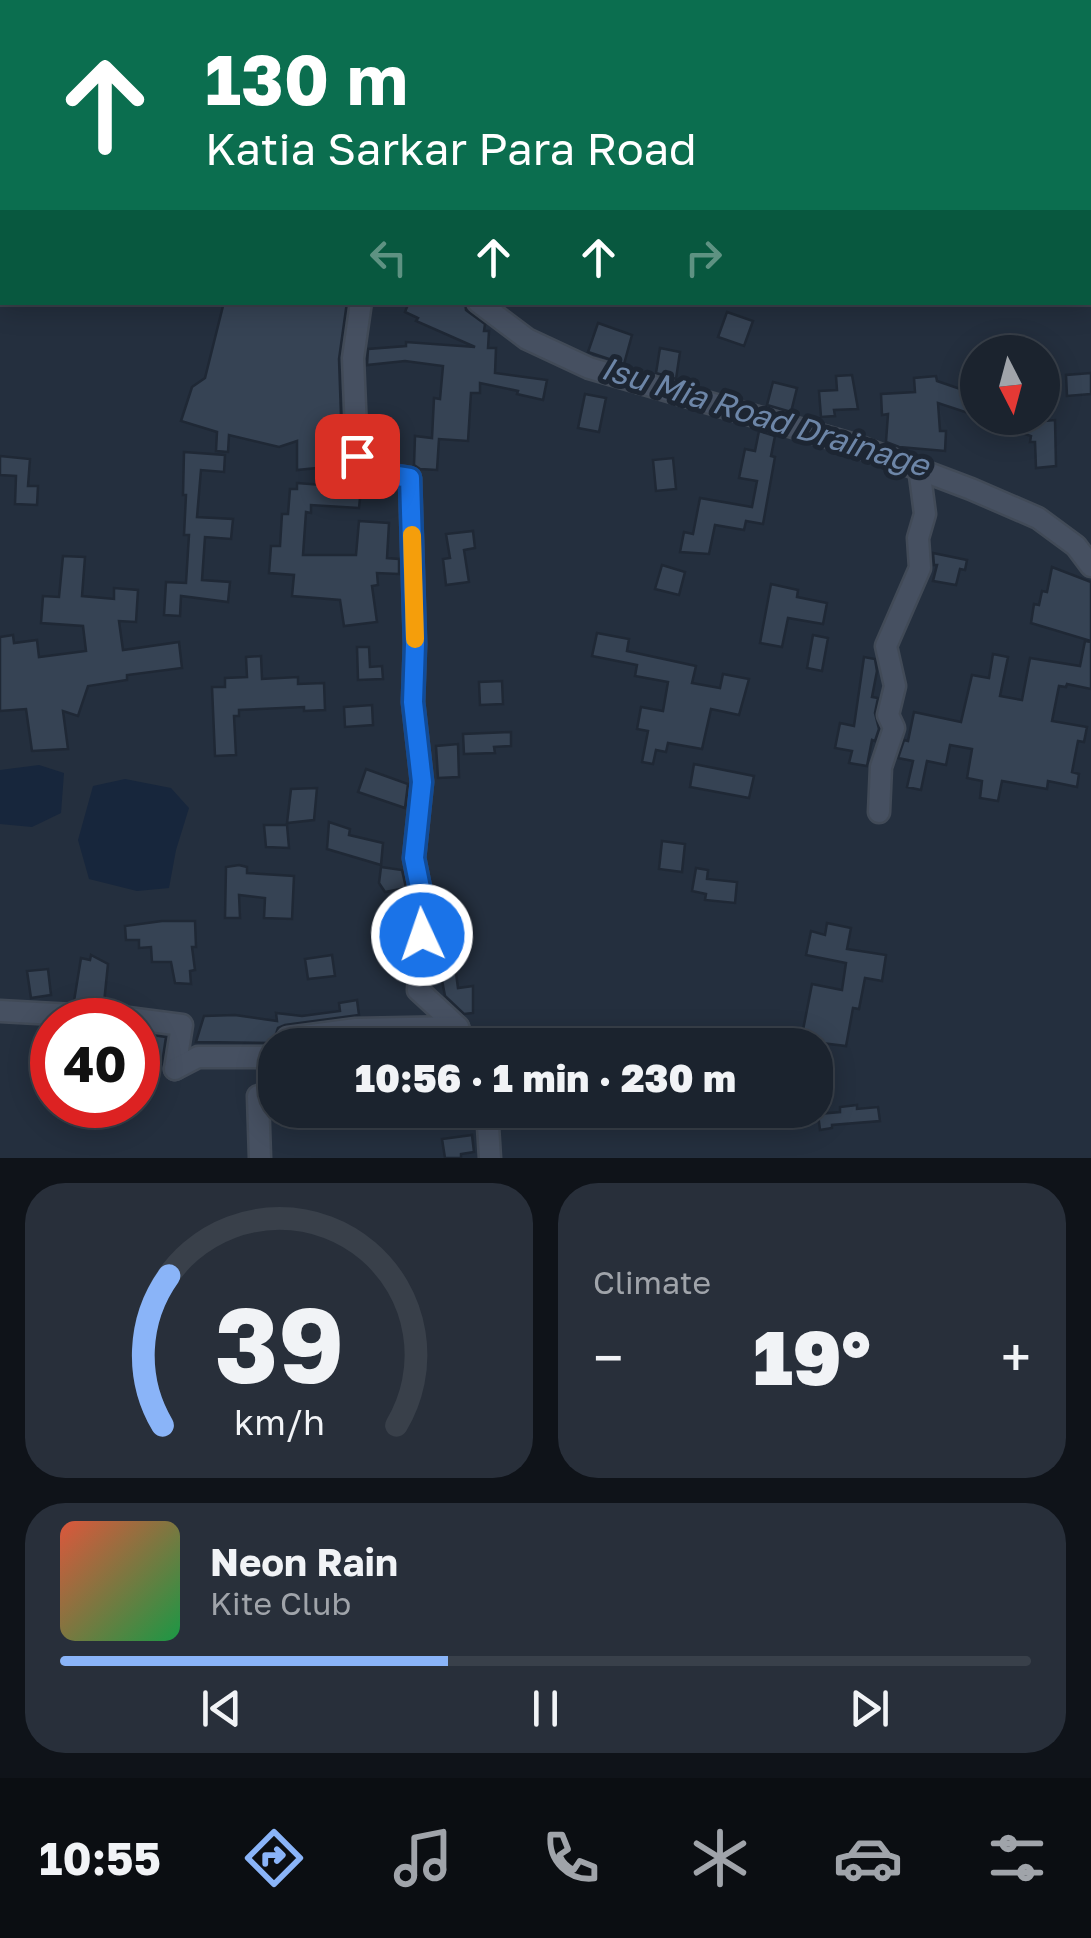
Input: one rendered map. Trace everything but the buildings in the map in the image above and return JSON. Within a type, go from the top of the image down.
[{"type":"street","points":[[361,305],[353,358],[357,456],[366,471],[410,478],[413,702],[422,782],[414,858],[424,908],[418,990],[454,1028]]},
{"type":"street","points":[[482,305],[527,340],[589,368],[855,445],[1038,518],[1076,546],[1091,566]]},
{"type":"street","points":[[879,812],[881,767],[894,728],[888,715],[895,686],[886,646],[920,568],[918,538],[924,514],[919,468]]},
{"type":"street","points":[[0,1011],[57,1012],[182,1025],[175,1069],[198,1058],[258,1056]]},
{"type":"street","points":[[259,1128],[260,1158]]},
{"type":"street","points":[[488,1128],[490,1158]]},
{"type":"water","points":[[39,765],[64,773],[61,813],[32,827],[0,824],[0,770]]},
{"type":"water","points":[[125,779],[171,788],[189,808],[169,888],[137,891],[89,879],[78,840],[93,786]]},
{"type":"slow traffic","points":[[412,535],[415,639]]},
{"type":"route","points":[[357,456],[366,471],[410,478],[413,702],[422,782],[414,858],[424,908],[422,935]]},
{"type":"water label","name":"Isu Mia Road Drainage","points":[[765,417]]}]
